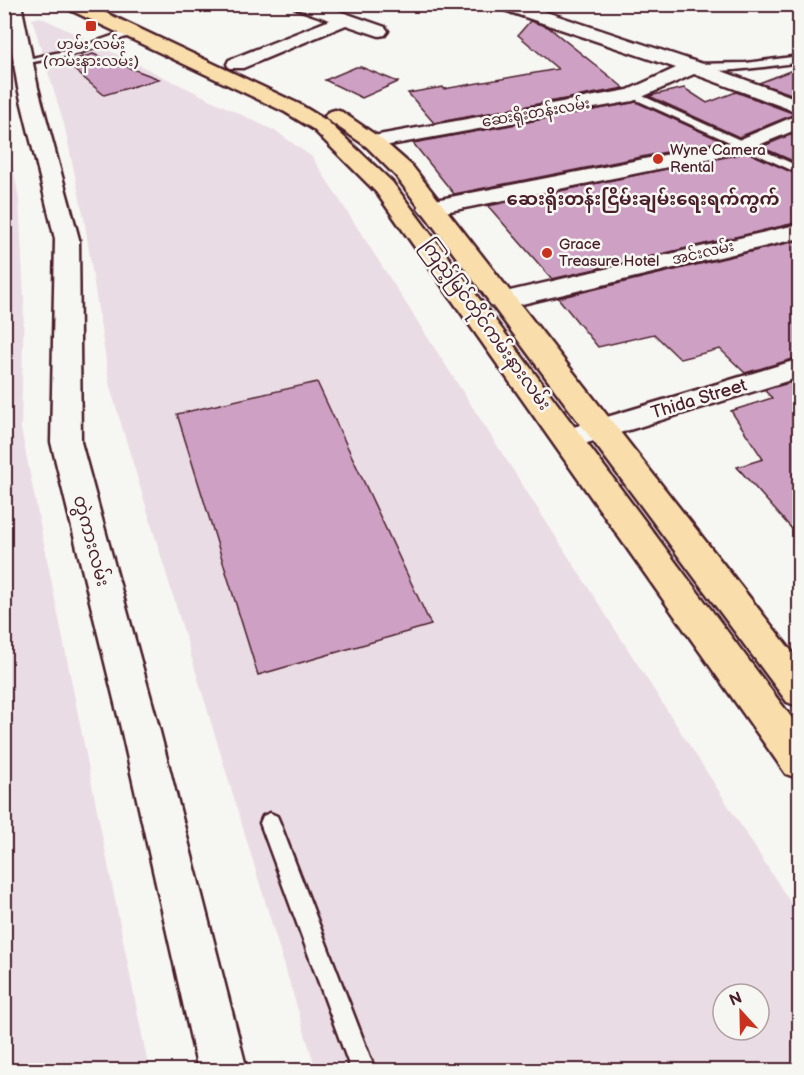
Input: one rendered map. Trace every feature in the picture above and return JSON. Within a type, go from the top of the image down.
[{"type":"main road","name":"ကြည့်မြင်တိုင်ကမ်းနားလမ်း","points":[[72,4],[129,33],[292,108],[320,125],[384,187],[800,761]]},
{"type":"main road","name":"ကြည့်မြင်တိုင်ကမ်းနားလမ်း","points":[[107,4],[308,100],[373,142],[404,171],[800,691]]},
{"type":"main road","points":[[501,346],[530,339]]},
{"type":"main road","points":[[683,597],[718,586]]},
{"type":"street","name":"တွဲကားလမ်း","points":[[12,4],[23,61],[67,239],[66,442],[139,724],[223,1071]]},
{"type":"street","points":[[301,4],[379,32]]},
{"type":"street","points":[[504,4],[693,67],[800,107]]},
{"type":"street","points":[[566,4],[573,27]]},
{"type":"street","points":[[236,64],[344,20]]},
{"type":"street","name":"ဆေးရိုးတန်းလမ်း","points":[[373,142],[633,95],[693,67]]},
{"type":"street","points":[[430,208],[742,146],[800,120]]},
{"type":"street","name":"အင်းလမ်း","points":[[501,301],[800,231]]},
{"type":"street","name":"Thida Street","points":[[568,439],[800,368]]},
{"type":"lane","points":[[23,61],[77,51],[129,33]]},
{"type":"lane","points":[[693,67],[745,67],[800,59]]},
{"type":"lane","points":[[633,95],[800,171]]},
{"type":"lane","points":[[270,823],[363,1071]]},
{"type":"shaded area","points":[[40,17],[277,132],[312,157],[799,916],[799,1070],[316,1070],[110,387],[84,218],[64,124],[32,19]]},
{"type":"shaded area","points":[[4,119],[19,199],[24,298],[21,429],[149,1070],[5,1070]]},
{"type":"building","points":[[530,21],[548,27],[624,88],[434,123],[408,93],[558,69],[518,35]]},
{"type":"building","points":[[93,54],[159,79],[104,95],[65,62]]},
{"type":"building","points":[[356,67],[398,82],[362,98],[325,80]]},
{"type":"building","points":[[800,67],[800,97],[759,83]]},
{"type":"building","points":[[684,88],[707,103],[736,92],[795,114],[739,137],[649,96]]},
{"type":"building","points":[[636,102],[722,141],[454,194],[413,143]]},
{"type":"building","points":[[800,131],[800,164],[761,147]]},
{"type":"building","points":[[747,152],[800,176],[800,222],[552,279],[488,206]]},
{"type":"building","points":[[800,240],[800,357],[745,373],[720,349],[680,359],[654,334],[598,347],[558,298]]},
{"type":"building","points":[[800,380],[800,538],[737,467],[763,459],[731,411],[772,398],[764,390]]},
{"type":"building","points":[[317,382],[431,625],[258,675],[177,414]]},
{"type":"place","name":"ဟုမ်း လမ်း (ကမ်းနားလမ်း)","points":[[91,26]]},
{"type":"place","name":"Wyne Camera Rental","points":[[658,159]]},
{"type":"place","name":"Grace Treasure Hotel","points":[[547,253]]},
{"type":"district","name":"ဆေးရိုးတန်းငြိမ်းချမ်းရေးရက်ကွက်","points":[[643,199]]}]
